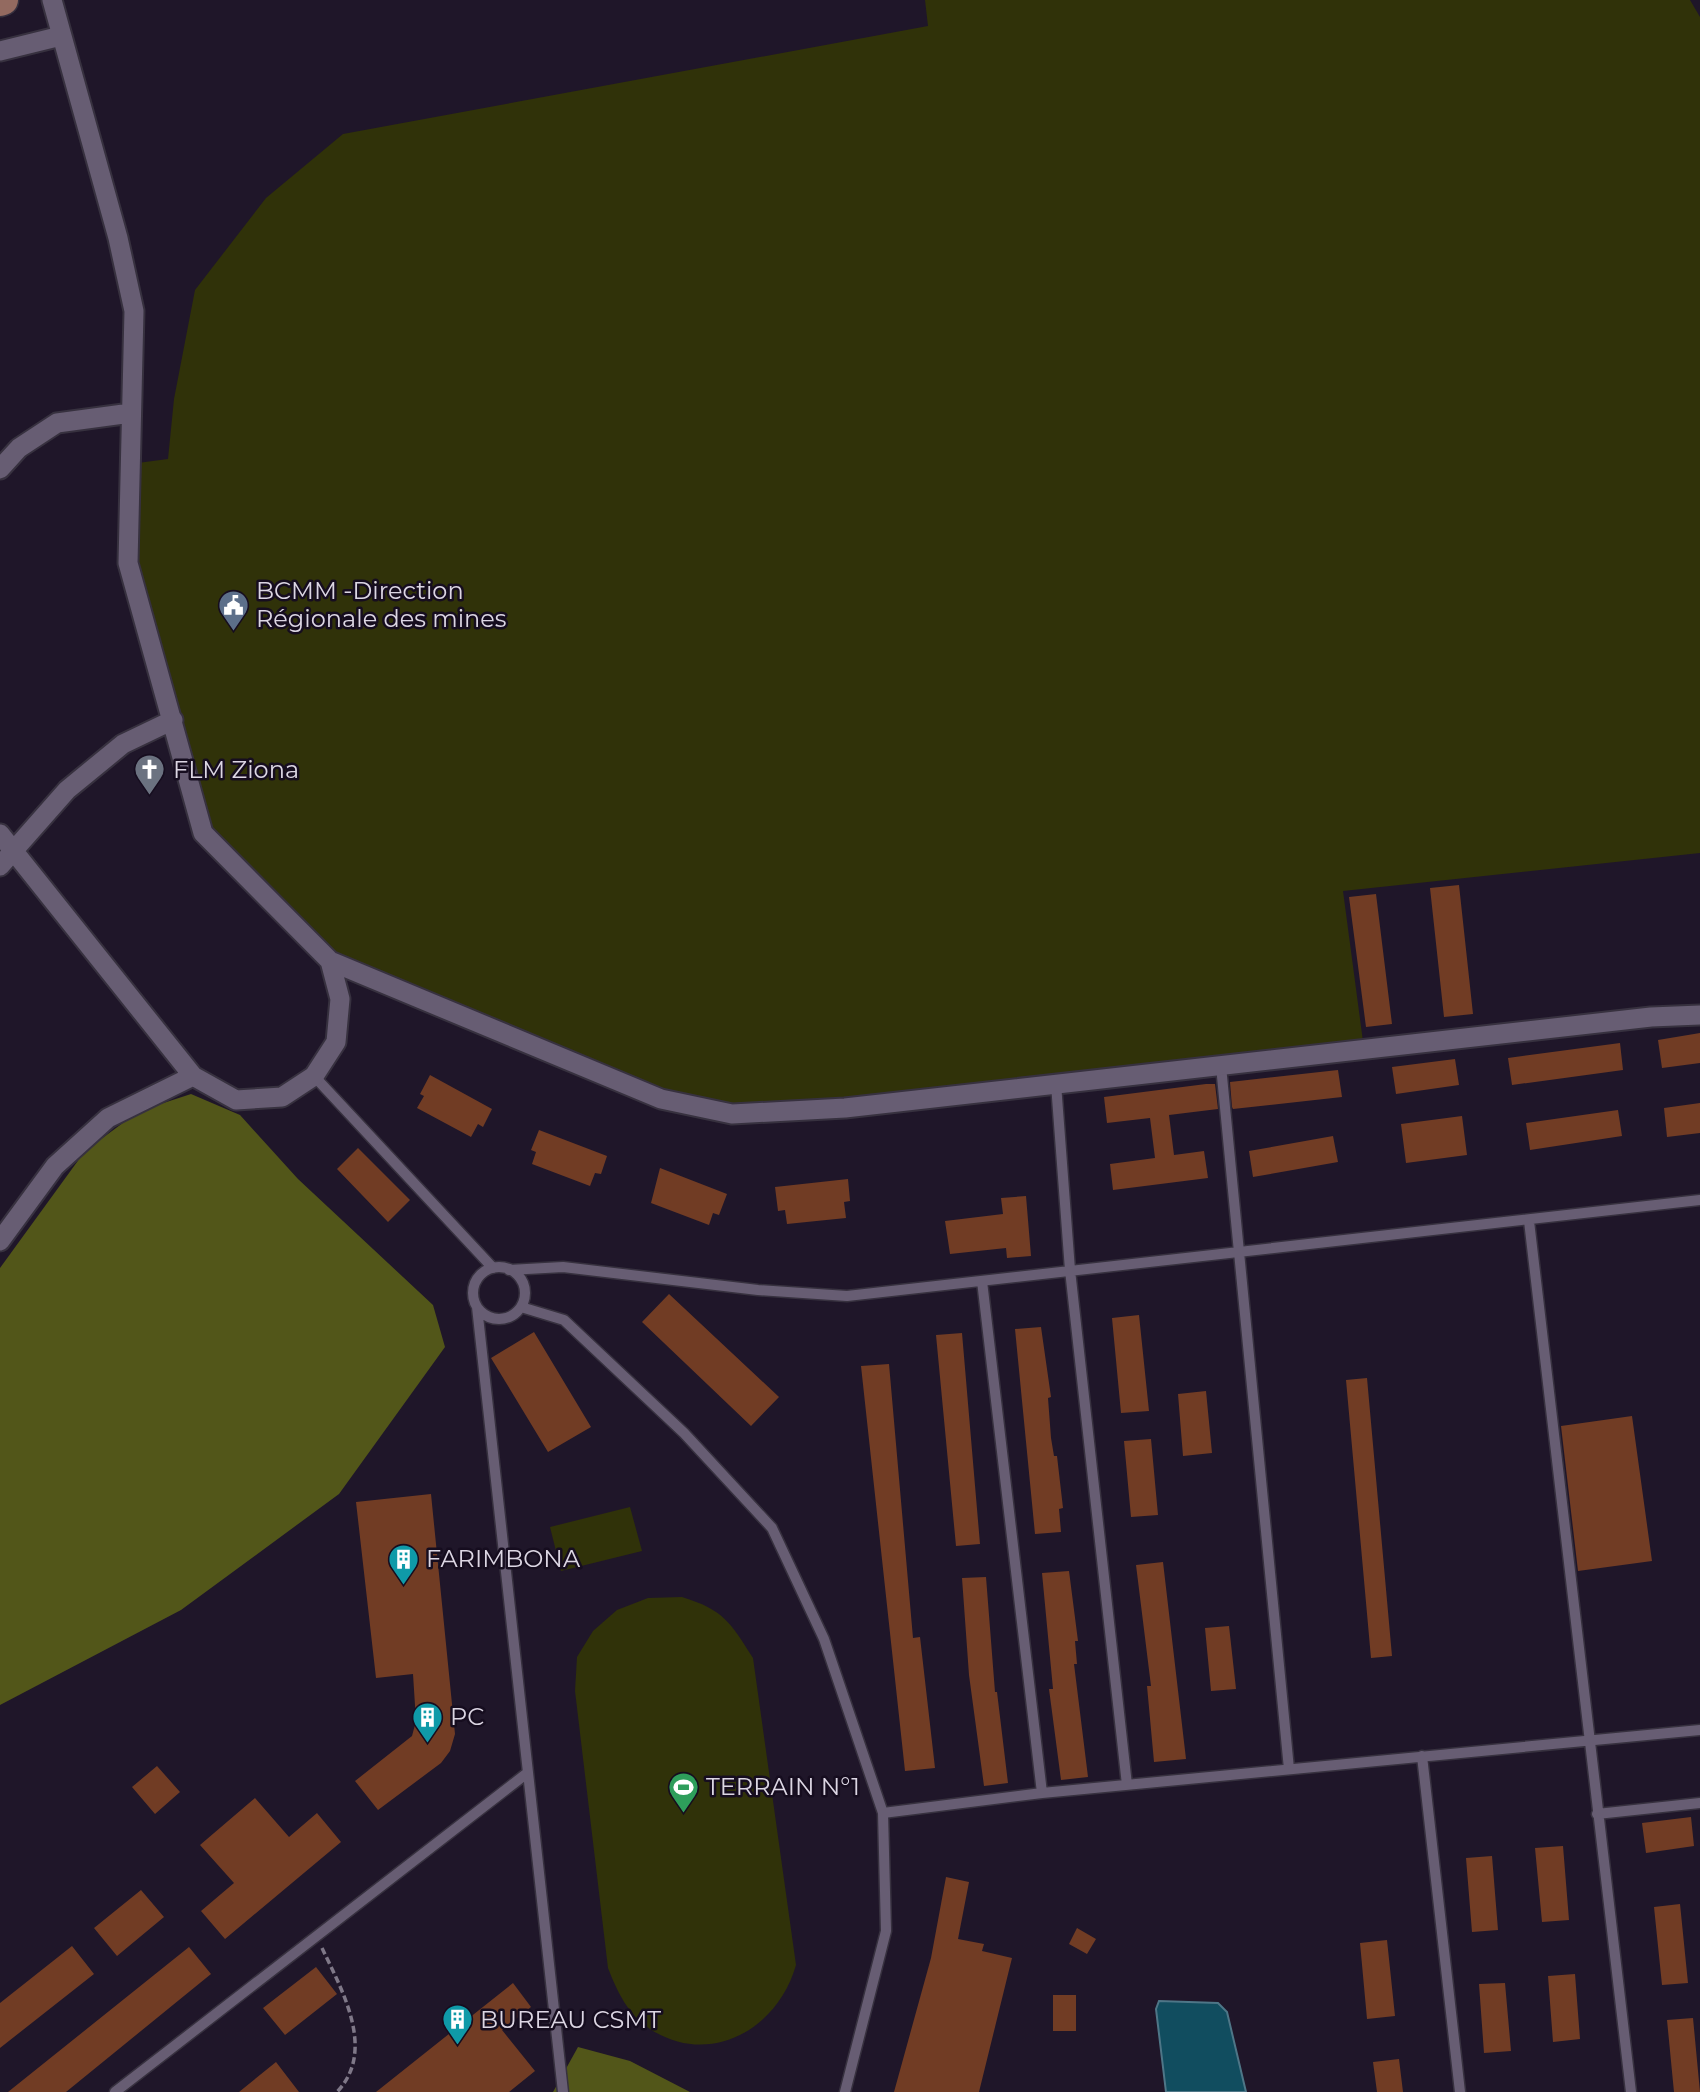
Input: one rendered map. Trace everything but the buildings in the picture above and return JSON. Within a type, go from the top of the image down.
[{"type":"street","points":[[52,0],[118,238],[134,311],[128,562],[203,833],[330,961],[661,1098],[732,1114],[845,1108],[1651,1017],[1700,1015]]},
{"type":"street","points":[[0,51],[61,36]]},
{"type":"street","points":[[0,468],[19,448],[57,423],[131,414]]},
{"type":"street","points":[[0,866],[16,851],[66,790],[123,744],[173,720]]},
{"type":"street","points":[[0,834],[193,1076],[236,1100],[282,1097],[314,1076],[336,1042],[340,999],[330,961]]},
{"type":"street","points":[[0,1241],[55,1166],[108,1118],[193,1076]]},
{"type":"lane","points":[[1221,1066],[1289,1769]]},
{"type":"lane","points":[[314,1076],[493,1268]]},
{"type":"lane","points":[[1056,1084],[1070,1270],[1127,1785]]},
{"type":"lane","points":[[563,2092],[474,1299],[475,1283],[479,1276],[493,1268],[509,1270],[563,1267],[758,1290],[847,1296],[1700,1200]]},
{"type":"lane","points":[[1529,1221],[1631,2092]]},
{"type":"lane","points":[[477,1307],[490,1318],[499,1320],[515,1314],[524,1299],[522,1282],[509,1270]]},
{"type":"lane","points":[[982,1281],[1042,1793]]},
{"type":"lane","points":[[521,1307],[564,1320],[684,1433],[772,1528],[824,1639],[883,1813],[886,1931],[845,2092]]},
{"type":"lane","points":[[883,1813],[1042,1793],[1700,1730]]},
{"type":"lane","points":[[1422,1756],[1460,2092]]},
{"type":"lane","points":[[115,2092],[526,1774]]},
{"type":"lane","points":[[1597,1814],[1700,1803]]},
{"type":"path","points":[[316,1937],[342,1992],[358,2046],[351,2078],[337,2092]]},
{"type":"shaded area","points":[[925,0],[1690,0],[1700,17],[1700,853],[1343,891],[1364,1049],[732,1114],[661,1099],[330,961],[203,833],[128,563],[130,464],[168,459],[174,399],[195,290],[266,198],[343,134],[928,26]]},
{"type":"shaded area","points":[[630,1507],[642,1551],[561,1571],[550,1527]]},
{"type":"shaded area","name":"TERRAIN N°1","points":[[682,1597],[708,1607],[725,1619],[753,1658],[796,1965],[787,1988],[758,2024],[739,2036],[718,2043],[696,2044],[673,2040],[650,2029],[635,2017],[624,2002],[608,1968],[575,1691],[577,1657],[593,1631],[617,1610],[648,1598]]},
{"type":"green space","points":[[191,1094],[240,1115],[298,1179],[433,1305],[445,1347],[339,1494],[181,1610],[0,1705],[0,1268],[85,1151],[139,1111]]},
{"type":"green space","points":[[578,2047],[630,2061],[690,2092],[553,2092]]},
{"type":"water","points":[[1159,2001],[1218,2003],[1227,2012],[1246,2092],[1166,2092],[1156,2009]]},
{"type":"place","name":"BCMM -Direction Régionale des mines","points":[[233,632]]},
{"type":"place","name":"FLM Ziona","points":[[150,797]]},
{"type":"place","name":"FARIMBONA","points":[[403,1586]]},
{"type":"place","name":"PC","points":[[427,1744]]},
{"type":"place","name":"TERRAIN N°1","points":[[683,1814]]},
{"type":"place","name":"BUREAU CSMT","points":[[457,2047]]}]
